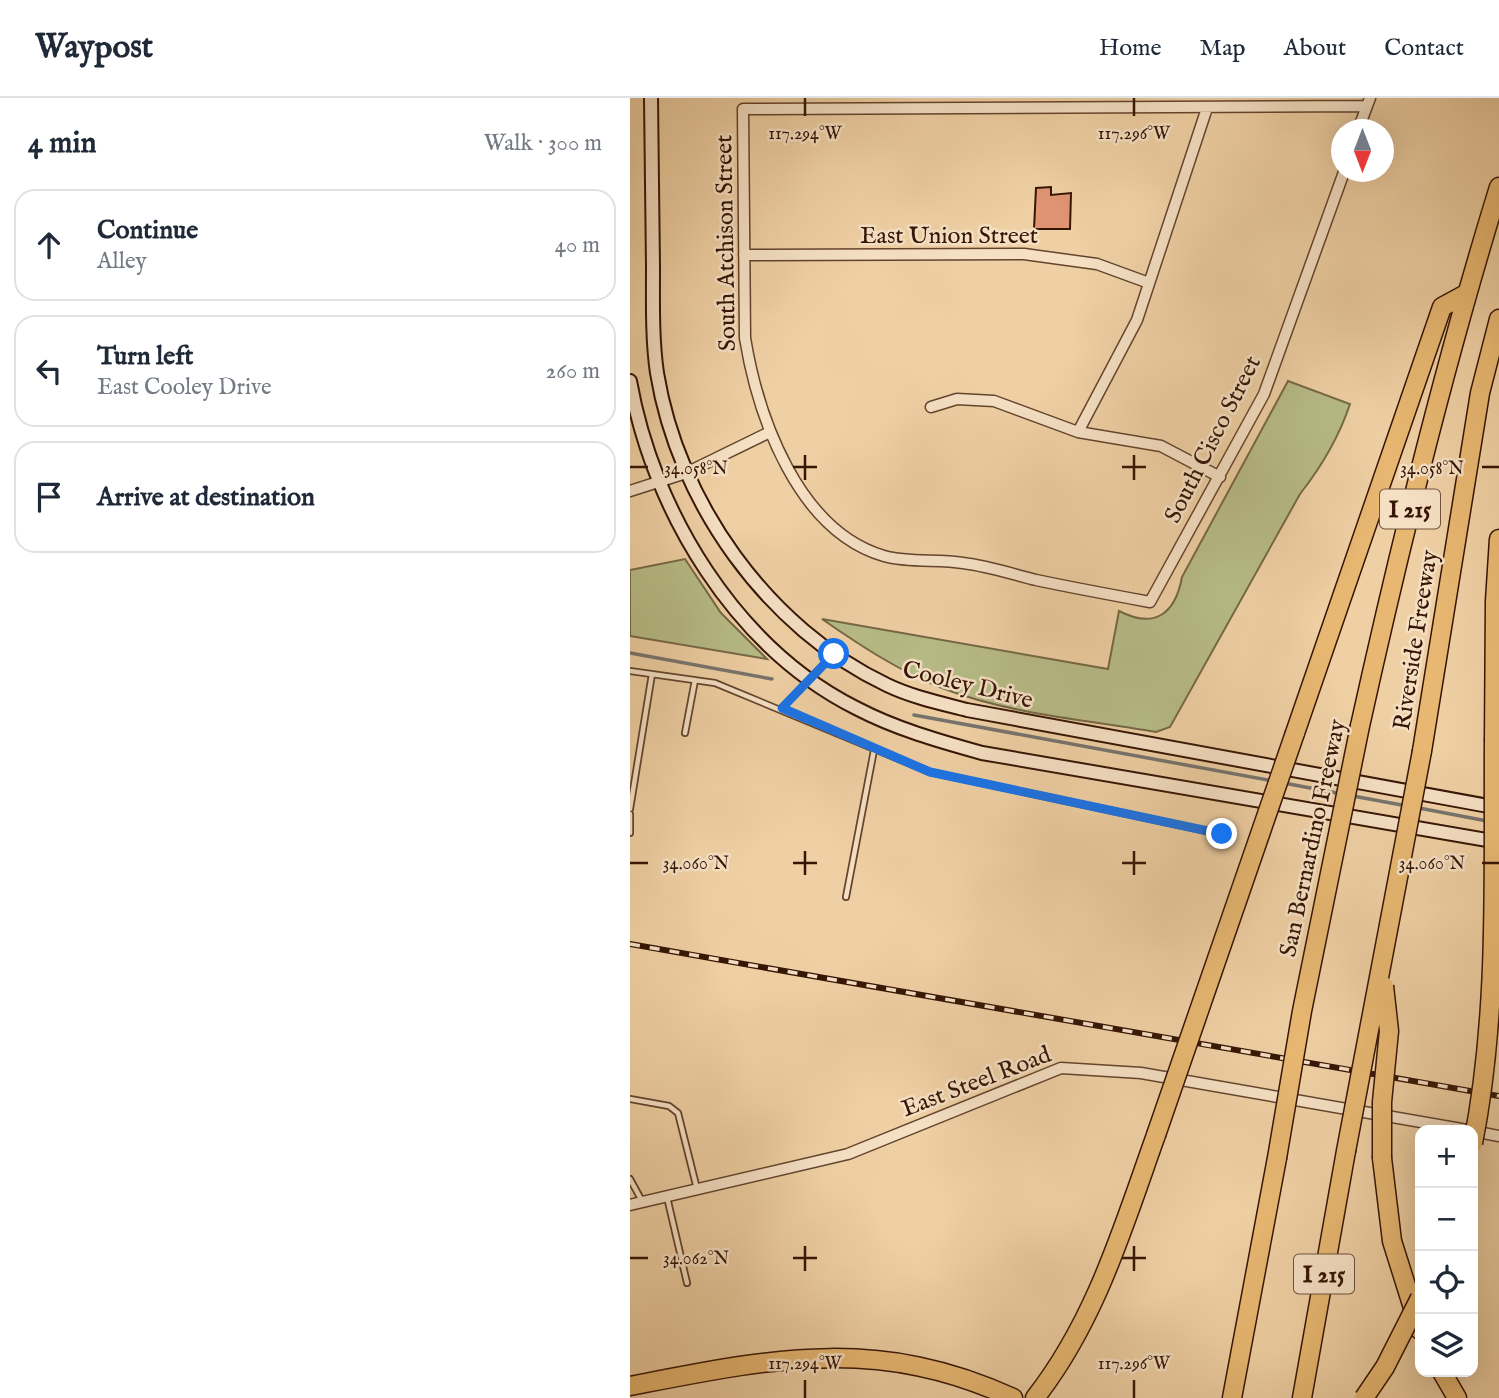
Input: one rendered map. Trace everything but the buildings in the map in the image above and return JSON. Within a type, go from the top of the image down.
[{"type":"highway","name":"I 215","points":[[1466,294],[1499,187]]},
{"type":"highway","name":"San Bernardino Freeway","points":[[1232,1398],[1307,985],[1360,726],[1408,519],[1466,294]]},
{"type":"highway","points":[[1035,1398],[1073,1344],[1096,1301],[1443,307],[1466,294]]},
{"type":"highway","name":"Riverside Freeway","points":[[1382,969],[1422,751],[1478,405],[1499,319]]},
{"type":"highway","points":[[1477,1125],[1483,1098],[1491,1018],[1495,601],[1499,539]]},
{"type":"highway","name":"I 215","points":[[1302,1398],[1382,969]]},
{"type":"highway","points":[[1382,969],[1389,1031],[1382,1102],[1382,1158],[1392,1241],[1415,1314]]},
{"type":"highway","points":[[1364,1398],[1385,1367],[1415,1308]]},
{"type":"highway","points":[[630,1386],[747,1362],[797,1357],[849,1357],[900,1363],[946,1374],[1013,1398]]},
{"type":"highway","points":[[1445,1377],[1457,1398]]},
{"type":"street","name":"Cooley Drive","points":[[651,98],[657,370],[666,418],[686,473],[718,530],[760,586],[795,622],[834,654],[888,686],[967,710],[1499,808]]},
{"type":"street","points":[[1013,103],[1207,108],[1368,102],[1362,119]]},
{"type":"street","name":"South Atchison Street","points":[[1013,103],[743,109],[745,338],[751,375],[770,432],[788,468],[818,512],[864,547],[884,556],[964,563],[1150,602]]},
{"type":"street","points":[[1078,432],[1137,320],[1207,108]]},
{"type":"street","name":"South Cisco Street","points":[[1150,602],[1264,394],[1340,182]]},
{"type":"street","name":"East Union Street","points":[[744,255],[1024,254],[1097,264],[1149,283]]},
{"type":"street","points":[[630,381],[637,418],[658,482],[693,548],[731,604],[785,660],[855,708],[914,734],[982,753],[1499,842]]},
{"type":"street","points":[[931,407],[957,399],[994,401],[1078,432],[1161,446],[1220,477]]},
{"type":"street","points":[[630,491],[686,473],[770,432]]},
{"type":"street","name":"East Steel Road","points":[[630,1205],[848,1154],[1061,1068],[1141,1073],[1438,1125]]},
{"type":"street","points":[[1478,1132],[1499,1136]]},
{"type":"lane","points":[[782,708],[834,654]]},
{"type":"lane","points":[[630,671],[715,683],[782,708],[930,772],[1222,834]]},
{"type":"lane","points":[[630,833],[630,811],[652,674]]},
{"type":"lane","points":[[685,733],[695,680]]},
{"type":"lane","points":[[846,897],[874,750]]},
{"type":"lane","points":[[630,1099],[669,1106],[677,1113],[697,1189]]},
{"type":"lane","points":[[630,1179],[642,1202]]},
{"type":"lane","points":[[666,1196],[687,1283]]},
{"type":"green space","points":[[1288,381],[1350,404],[1329,451],[1300,494],[1170,727],[1156,732],[1075,720],[968,697],[895,666],[822,619],[1108,669],[1119,611],[1143,619],[1152,618],[1161,615],[1174,601],[1182,577]]},
{"type":"green space","points":[[685,559],[721,613],[767,659],[630,636],[630,570]]},
{"type":"waterway","points":[[630,653],[772,679]]},
{"type":"waterway","points":[[914,715],[1273,781]]},
{"type":"waterway","points":[[1284,783],[1342,794]]},
{"type":"waterway","points":[[1353,796],[1407,806]]},
{"type":"waterway","points":[[1419,808],[1487,821]]},
{"type":"railway","points":[[630,944],[1499,1096]]},
{"type":"route","points":[[834,654],[782,708],[930,772],[1222,834]]}]
